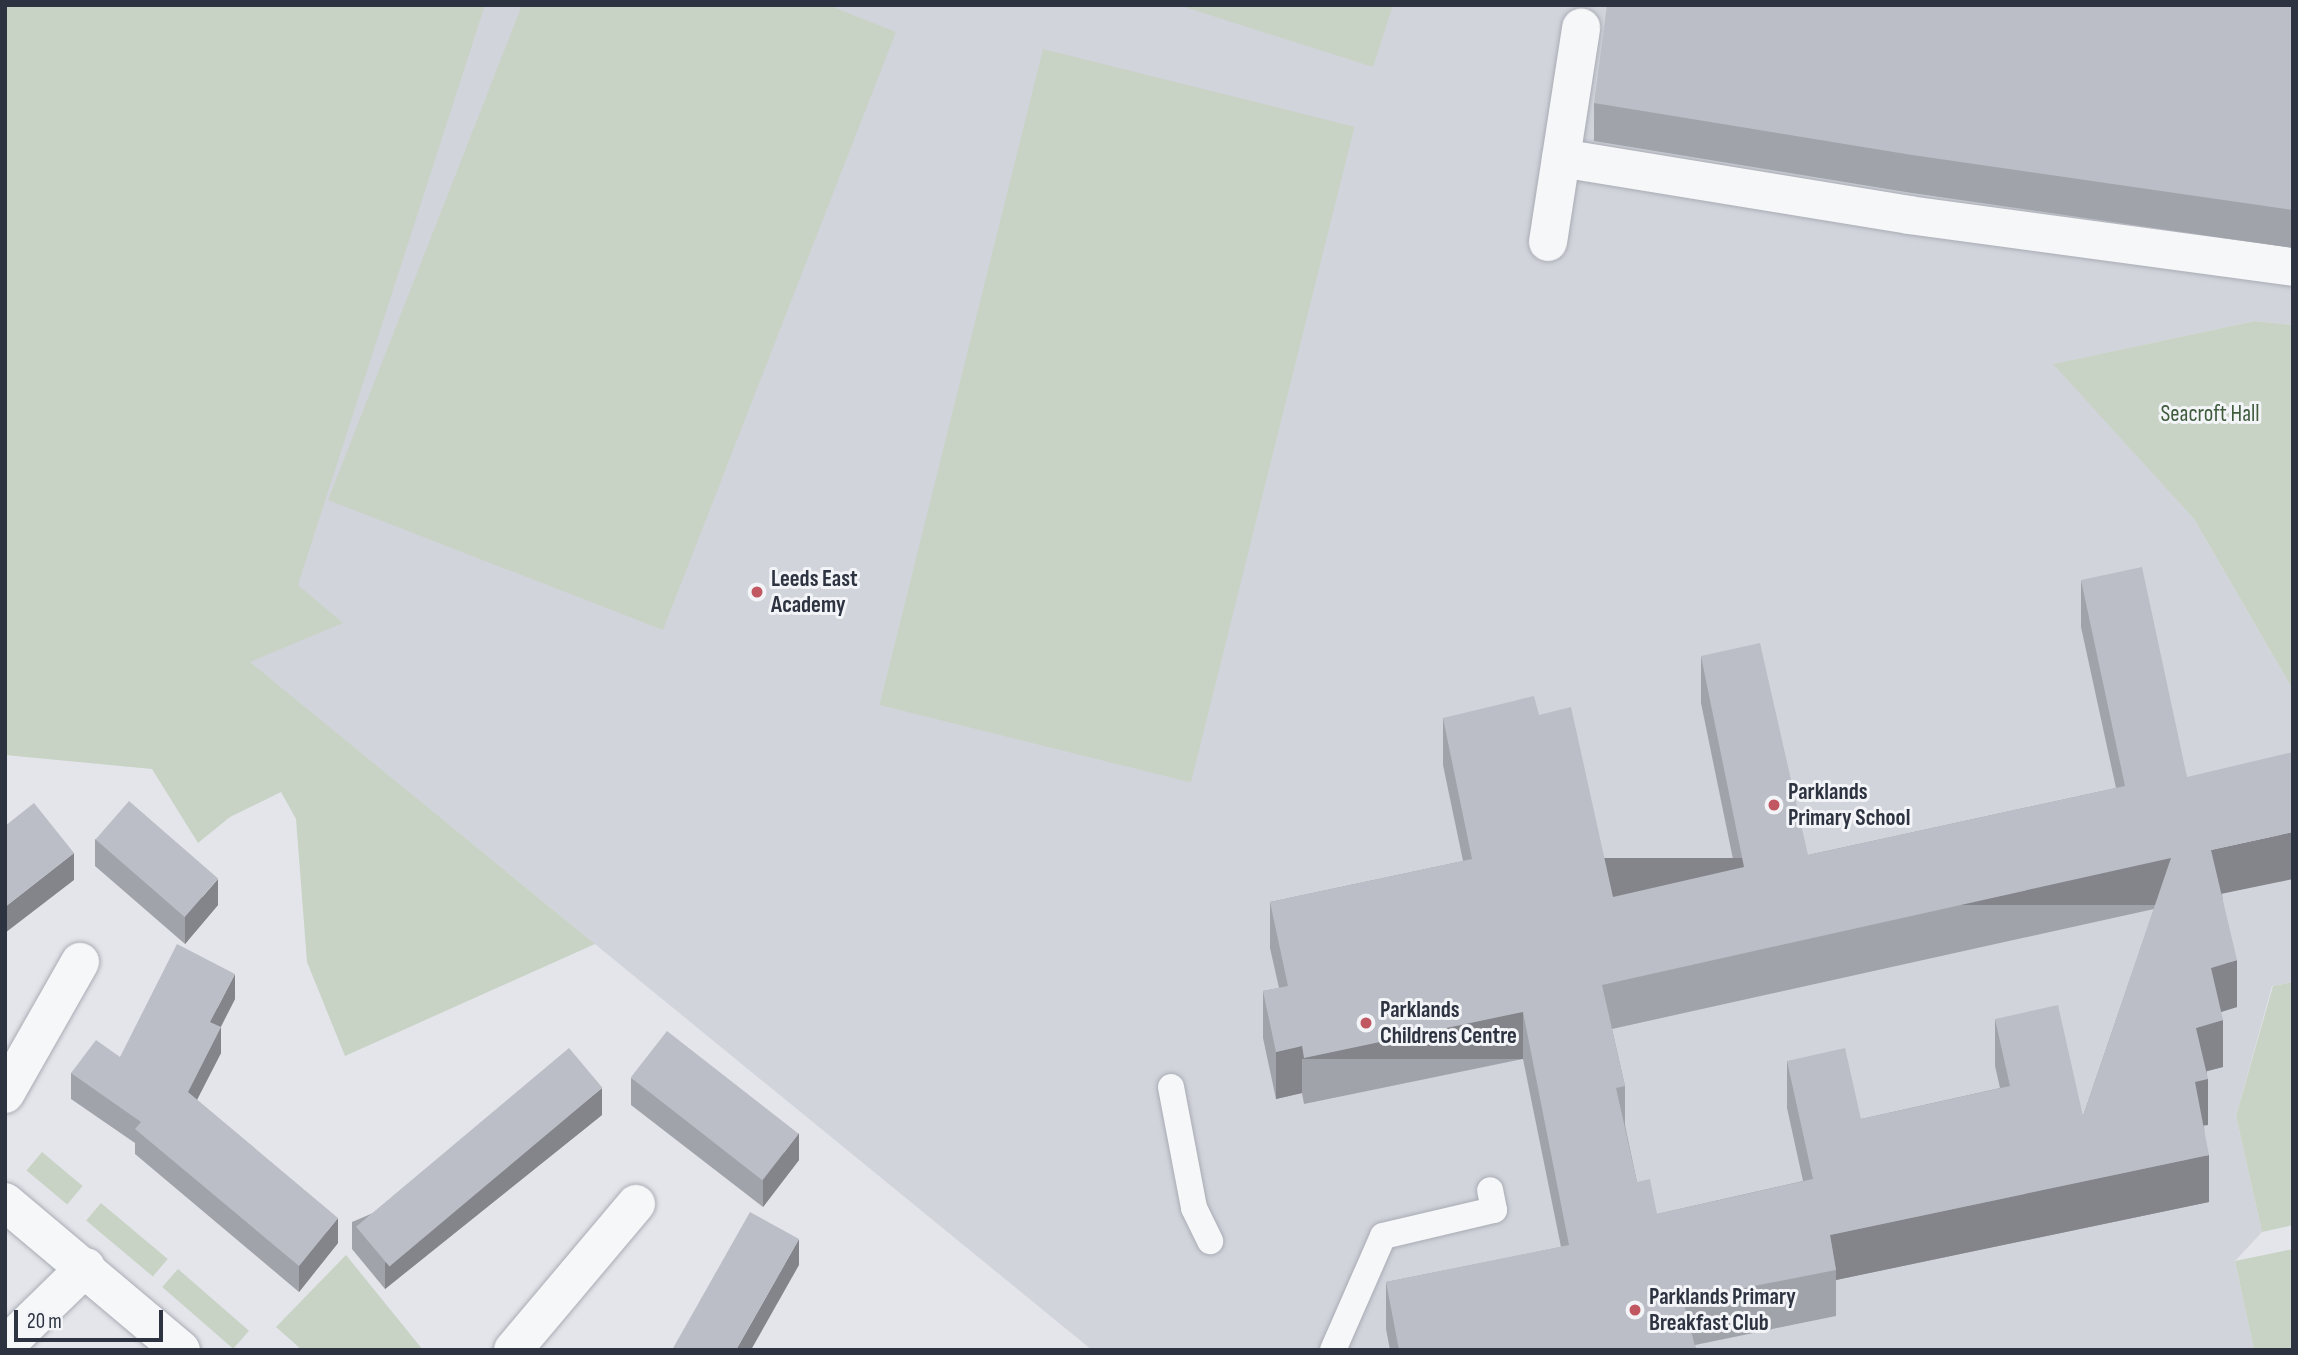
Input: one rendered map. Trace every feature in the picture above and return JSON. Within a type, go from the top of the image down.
[{"type":"street","points":[[1548,242],[1581,28]]},
{"type":"street","points":[[1561,158],[1909,215],[2293,267]]},
{"type":"street","points":[[5,1094],[80,962]]},
{"type":"street","points":[[5,1202],[86,1267],[181,1350]]},
{"type":"street","points":[[513,1350],[636,1204]]},
{"type":"street","points":[[5,1346],[86,1267]]},
{"type":"lane","points":[[1171,1087],[1194,1208],[1210,1241]]},
{"type":"lane","points":[[1334,1350],[1383,1236],[1494,1210],[1490,1190]]},
{"type":"shaded area","name":"Leeds East Academy","points":[[159,5],[2293,5],[2293,325],[2255,321],[2054,364],[2194,519],[2293,690],[2293,982],[2272,986],[2236,1116],[2262,1232],[2235,1261],[2254,1350],[1092,1350],[78,522],[5,233]]},
{"type":"green space","points":[[5,5],[485,5],[298,585],[343,623],[250,662],[595,944],[345,1056],[307,962],[296,819],[281,792],[230,817],[198,843],[152,769],[5,755]]},
{"type":"green space","points":[[522,5],[828,5],[896,32],[663,630],[328,500]]},
{"type":"green space","points":[[1178,5],[1393,5],[1373,67]]},
{"type":"green space","points":[[1043,49],[1354,127],[1191,783],[879,705]]},
{"type":"green space","name":"Seacroft Hall","points":[[2255,321],[2293,325],[2293,690],[2194,519],[2053,364]]},
{"type":"green space","points":[[2293,982],[2293,1225],[2262,1232],[2236,1116],[2273,986]]},
{"type":"green space","points":[[42,1152],[83,1186],[67,1204],[27,1170]]},
{"type":"green space","points":[[101,1203],[168,1259],[153,1277],[86,1221]]},
{"type":"green space","points":[[2293,1249],[2293,1350],[2254,1350],[2235,1261]]},
{"type":"green space","points":[[346,1255],[423,1350],[302,1350],[276,1327]]},
{"type":"green space","points":[[178,1269],[249,1331],[233,1349],[162,1287]]},
{"type":"building","points":[[1607,5],[2293,5],[2293,210],[1912,155],[1594,103]]},
{"type":"building","name":"Parklands Primary School","points":[[2142,567],[2187,777],[2293,752],[2293,832],[2211,850],[2237,960],[2211,968],[2223,1020],[2196,1028],[2208,1079],[2195,1082],[2209,1155],[1830,1235],[1836,1270],[1683,1300],[1696,1350],[1399,1350],[1386,1282],[1569,1245],[1523,1012],[1304,1058],[1302,1046],[1276,1052],[1263,991],[1288,986],[1270,902],[1472,859],[1443,718],[1534,696],[1539,715],[1571,707],[1613,897],[1744,867],[1701,656],[1760,643],[1808,855],[2125,786],[2081,580]],"holes":[[[2171,858],[2083,1116],[2058,1005],[1995,1019],[2010,1086],[1861,1119],[1845,1048],[1787,1061],[1813,1179],[1657,1214],[1650,1179],[1637,1182],[1616,1088],[1625,1086],[1602,985]]]},
{"type":"building","points":[[129,801],[218,878],[185,917],[96,839]]},
{"type":"building","points":[[34,803],[74,853],[5,907],[5,826]]},
{"type":"building","points":[[177,944],[235,974],[210,1022],[221,1027],[188,1092],[338,1218],[299,1266],[135,1129],[141,1122],[71,1073],[96,1040],[120,1057]]},
{"type":"building","points":[[667,1031],[799,1134],[762,1180],[631,1077]]},
{"type":"building","points":[[569,1048],[602,1088],[389,1267],[356,1227]]},
{"type":"building","points":[[750,1212],[799,1239],[736,1350],[672,1350]]},
{"type":"place","name":"Leeds East Academy","points":[[757,592]]},
{"type":"place","name":"Parklands Primary School","points":[[1774,805]]},
{"type":"place","name":"Parklands Childrens Centre","points":[[1366,1023]]},
{"type":"place","name":"Parklands Primary Breakfast Club","points":[[1635,1310]]}]
